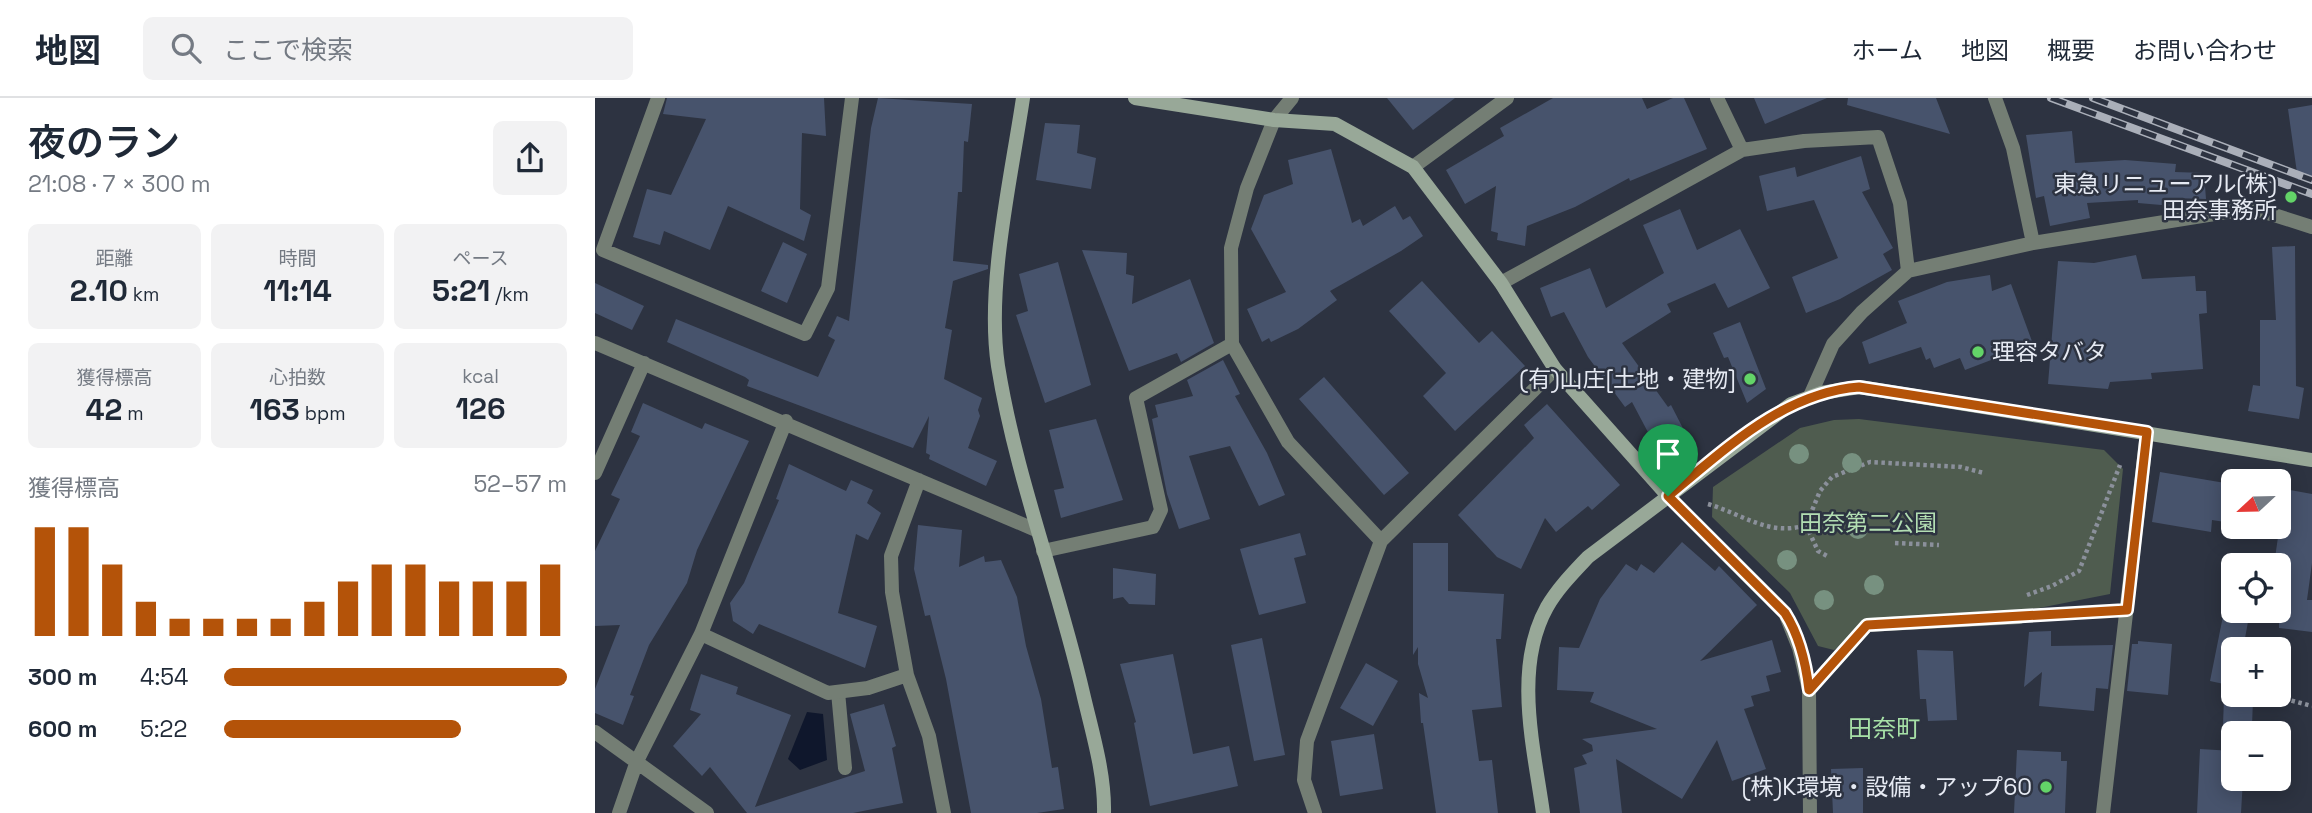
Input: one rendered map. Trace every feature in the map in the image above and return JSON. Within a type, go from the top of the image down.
[{"type":"street","points":[[658,98],[603,250],[805,334],[828,288],[852,98]]},
{"type":"street","points":[[1023,98],[996,296],[994,331],[999,369],[1036,530],[1071,640],[1093,733],[1104,813]]},
{"type":"street","points":[[1135,98],[1274,120],[1335,124],[1412,167],[1501,283],[1555,369],[1668,496],[1785,613],[1791,623],[1806,669],[1809,690],[1810,813]]},
{"type":"street","points":[[1292,98],[1274,120],[1247,188],[1231,248],[1232,344],[1288,442],[1381,541]]},
{"type":"street","points":[[1412,167],[1507,98]]},
{"type":"street","points":[[1717,98],[1742,150]]},
{"type":"street","points":[[1995,98],[2013,148],[2033,243]]},
{"type":"street","points":[[1501,283],[1742,150],[1804,141],[1878,136],[1900,203],[1908,271]]},
{"type":"street","points":[[1810,396],[1833,344],[1862,312],[1908,271],[2033,243],[2252,208],[2312,227]]},
{"type":"street","points":[[595,343],[786,421],[1036,530]]},
{"type":"street","points":[[1043,551],[1153,527],[1161,510],[1136,398],[1232,344]]},
{"type":"street","points":[[595,473],[644,363]]},
{"type":"street","points":[[1315,813],[1304,780],[1307,741],[1381,541],[1555,369]]},
{"type":"street","points":[[1543,813],[1531,723],[1529,662],[1546,608],[1564,582],[1588,557],[1774,414],[1810,396],[1859,387],[2312,460]]},
{"type":"street","points":[[619,813],[636,761],[701,634],[786,421]]},
{"type":"street","points":[[2103,813],[2147,432]]},
{"type":"street","points":[[919,480],[891,556],[892,592],[907,675],[929,736],[944,813]]},
{"type":"street","points":[[1809,690],[1867,625],[2019,617]]},
{"type":"street","points":[[701,634],[828,693],[868,688],[907,675]]},
{"type":"street","points":[[838,692],[845,768]]},
{"type":"street","points":[[595,732],[707,813]]},
{"type":"path","points":[[1827,556],[1818,551],[1806,525],[1819,491],[1832,477],[1870,462],[1961,467],[1984,473]]},
{"type":"path","points":[[2028,594],[2052,586],[2080,571],[2119,467]]},
{"type":"path","points":[[1711,505],[1778,530],[1806,525]]},
{"type":"path","points":[[1895,543],[1939,545]]},
{"type":"path","points":[[2019,617],[2127,610]]},
{"type":"path","points":[[2291,700],[2312,706]]},
{"type":"green space","name":"田奈第二公園","points":[[1859,419],[2104,450],[2123,469],[2110,594],[2039,608],[1875,627],[1867,625],[1834,650],[1818,646],[1790,593],[1712,517],[1713,487],[1800,428],[1834,420]]},
{"type":"water","points":[[807,712],[823,714],[827,760],[800,770],[788,759]]},
{"type":"building","points":[[667,98],[824,98],[826,136],[802,133],[800,209],[811,215],[804,241],[728,206],[710,250],[664,231],[660,245],[633,237],[647,189],[671,195],[706,119],[663,114]]},
{"type":"building","points":[[878,98],[972,104],[968,142],[964,141],[962,192],[958,192],[953,261],[988,265],[988,269],[953,281],[945,328],[952,330],[944,379],[982,398],[978,410],[980,416],[968,448],[997,461],[986,486],[929,459],[930,455],[926,453],[929,416],[913,448],[747,386],[749,380],[745,377],[667,342],[676,319],[818,377],[835,340],[828,336],[837,316],[849,321],[871,128]]},
{"type":"building","points":[[1387,98],[1455,98],[1413,130]]},
{"type":"building","points":[[1553,98],[1642,98],[1647,109],[1673,98],[1684,98],[1707,149],[1630,181],[1629,178],[1575,207],[1527,226],[1525,246],[1497,240],[1498,233],[1491,231],[1496,186],[1465,204],[1446,170],[1504,136],[1500,128]]},
{"type":"building","points":[[1754,98],[1827,98],[1765,124]]},
{"type":"building","points":[[1848,98],[1936,98],[1950,134],[1847,105]]},
{"type":"building","points":[[2312,105],[2312,179],[2298,180],[2288,109]]},
{"type":"building","points":[[1045,123],[1080,125],[1077,153],[1096,158],[1091,189],[1036,180]]},
{"type":"building","points":[[2072,131],[2075,163],[2125,160],[2176,164],[2175,172],[2204,173],[2206,199],[2173,198],[2173,206],[2138,203],[2138,200],[2087,203],[2090,218],[2050,226],[2044,196],[2036,198],[2026,135]]},
{"type":"building","points":[[1331,149],[1352,223],[1360,219],[1363,226],[1395,206],[1403,220],[1410,216],[1423,236],[1330,291],[1337,300],[1298,329],[1271,342],[1269,338],[1262,342],[1247,309],[1286,292],[1251,229],[1264,195],[1293,184],[1288,160]]},
{"type":"building","points":[[1861,156],[1870,189],[1862,192],[1893,248],[1883,254],[1892,270],[1840,299],[1806,313],[1792,277],[1838,258],[1814,200],[1767,211],[1759,176],[1795,167],[1797,177]]},
{"type":"building","points":[[1680,209],[1697,250],[1740,229],[1770,288],[1728,308],[1715,283],[1667,304],[1671,312],[1622,343],[1668,407],[1671,405],[1689,440],[1660,455],[1632,402],[1625,407],[1588,357],[1564,312],[1551,317],[1540,288],[1590,268],[1606,308],[1664,273],[1643,225]]},
{"type":"building","points":[[783,242],[807,254],[787,303],[761,291]]},
{"type":"building","points":[[2295,246],[2296,386],[2304,388],[2299,419],[2248,411],[2253,385],[2260,386],[2260,320],[2276,320],[2272,247]]},
{"type":"building","points":[[1082,250],[1127,253],[1126,274],[1134,276],[1132,304],[1190,279],[1214,343],[1181,362],[1177,353],[1129,371]]},
{"type":"building","points":[[2136,255],[2142,279],[2195,276],[2196,291],[2206,291],[2207,313],[2199,314],[2203,369],[2151,373],[2152,379],[2110,382],[2108,389],[2048,384],[2058,261],[2094,263]]},
{"type":"building","points":[[1058,262],[1091,385],[1045,403],[1016,315],[1028,311],[1019,274]]},
{"type":"building","points":[[1990,275],[1992,291],[2011,284],[2033,344],[1965,370],[1960,358],[1934,368],[1930,358],[1926,360],[1921,347],[1869,364],[1862,342],[1907,323],[1898,301],[1947,282]]},
{"type":"building","points":[[1422,281],[1479,343],[1492,331],[1525,366],[1455,431],[1423,396],[1446,373],[1389,311]]},
{"type":"building","points":[[595,283],[644,306],[632,330],[595,313]]},
{"type":"building","points":[[1740,322],[1766,389],[1747,403],[1728,357],[1724,358],[1713,333]]},
{"type":"building","points":[[1223,360],[1240,394],[1235,396],[1267,453],[1285,495],[1259,506],[1230,446],[1189,456],[1210,519],[1179,529],[1167,494],[1152,419],[1158,417],[1155,405],[1193,396],[1187,380]]},
{"type":"building","points":[[1324,377],[1409,473],[1384,495],[1299,399]]},
{"type":"building","points":[[643,403],[702,429],[705,423],[749,441],[697,550],[687,583],[649,645],[630,695],[634,696],[623,725],[595,713],[595,689],[620,625],[595,626],[595,551],[620,499],[611,495],[640,436],[631,432]]},
{"type":"building","points":[[1547,404],[1620,485],[1592,510],[1588,506],[1556,532],[1545,518],[1521,569],[1497,557],[1458,515],[1534,438],[1524,425]]},
{"type":"building","points":[[1096,419],[1123,500],[1061,518],[1054,490],[1064,488],[1049,430]]},
{"type":"building","points":[[789,464],[846,491],[851,480],[873,490],[867,503],[881,513],[868,540],[856,534],[838,613],[877,626],[865,668],[759,624],[753,634],[733,621],[730,603],[744,583],[779,500],[776,499]]},
{"type":"building","points":[[2160,472],[2221,482],[2221,521],[2212,520],[2211,532],[2152,522]]},
{"type":"building","points":[[2291,490],[2312,494],[2312,563],[2307,600],[2312,600],[2312,632],[2279,628],[2279,623],[2291,623],[2291,553],[2276,553],[2278,539],[2291,539]]},
{"type":"building","points":[[918,525],[962,530],[959,567],[984,556],[985,562],[1001,560],[1017,597],[1026,646],[1041,699],[1052,768],[1058,767],[1064,809],[1037,813],[971,813],[946,679],[930,615],[925,616],[914,569]]},
{"type":"building","points":[[1300,533],[1306,555],[1294,558],[1306,603],[1259,615],[1240,549]]},
{"type":"building","points":[[1682,542],[1715,571],[1719,566],[1757,605],[1700,661],[1772,640],[1781,672],[1766,676],[1770,691],[1751,696],[1754,706],[1744,709],[1766,769],[1732,781],[1717,740],[1682,799],[1616,759],[1622,813],[1580,813],[1574,768],[1587,764],[1582,755],[1593,751],[1592,745],[1582,739],[1657,729],[1590,702],[1594,692],[1557,690],[1559,647],[1579,648],[1600,599],[1626,564],[1637,571],[1641,564],[1654,573]]},
{"type":"building","points":[[1413,543],[1448,543],[1448,591],[1504,594],[1501,639],[1496,639],[1502,707],[1472,710],[1479,761],[1492,760],[1498,813],[1436,813],[1421,723],[1419,693],[1428,698],[1418,664],[1418,647],[1413,655]]},
{"type":"building","points":[[1113,568],[1156,574],[1155,605],[1129,604],[1123,597],[1113,599]]},
{"type":"building","points":[[2222,623],[2248,623],[2245,637],[2221,637],[2221,683],[2210,681]]},
{"type":"building","points":[[2051,631],[2051,646],[2113,645],[2108,689],[2096,688],[2094,711],[2039,706],[2042,672],[2024,687],[2029,632]]},
{"type":"building","points":[[1262,638],[1285,755],[1254,761],[1231,645]]},
{"type":"building","points":[[2138,641],[2172,644],[2168,695],[2127,691],[2132,644],[2138,644]]},
{"type":"building","points":[[1917,650],[1953,651],[1957,720],[1928,721],[1926,699],[1920,699]]},
{"type":"building","points":[[1173,654],[1193,754],[1229,746],[1238,786],[1150,806],[1134,723],[1136,722],[1120,664]]},
{"type":"building","points":[[1366,663],[1398,681],[1373,726],[1340,708]]},
{"type":"building","points":[[701,674],[738,687],[736,694],[791,715],[755,807],[865,771],[850,714],[884,704],[896,746],[892,748],[903,803],[853,813],[747,813],[710,767],[702,776],[673,746],[701,714],[690,710]]},
{"type":"building","points":[[2224,707],[2253,707],[2252,721],[2223,721]]},
{"type":"building","points":[[1374,734],[1383,789],[1340,796],[1331,741]]},
{"type":"building","points":[[2200,749],[2221,750],[2221,791],[2242,791],[2241,813],[2197,813]]},
{"type":"building","points":[[2017,750],[2061,752],[2061,761],[2067,761],[2065,813],[2014,813]]},
{"type":"building","points":[[1863,768],[1863,813],[1833,813],[1831,769]]},
{"type":"railway","points":[[2051,98],[2312,194]]},
{"type":"railway","points":[[2093,98],[2312,180]]},
{"type":"place","name":"東急リニューアル(株) 田奈事務所","points":[[2291,197]]},
{"type":"place","name":"理容タバタ","points":[[1978,352]]},
{"type":"place","name":"(有)山庄[土地・建物]","points":[[1750,379]]},
{"type":"place","name":"(株)K環境・設備・アップ60","points":[[2046,787]]},
{"type":"district","name":"田奈町","points":[[1884,728]]},
{"type":"route","points":[[1859,387],[2147,432],[2127,610],[1867,625],[1809,690],[1806,669],[1791,623],[1785,613],[1777,602],[1668,496],[1783,408],[1810,396],[1839,389],[1859,387]]}]
